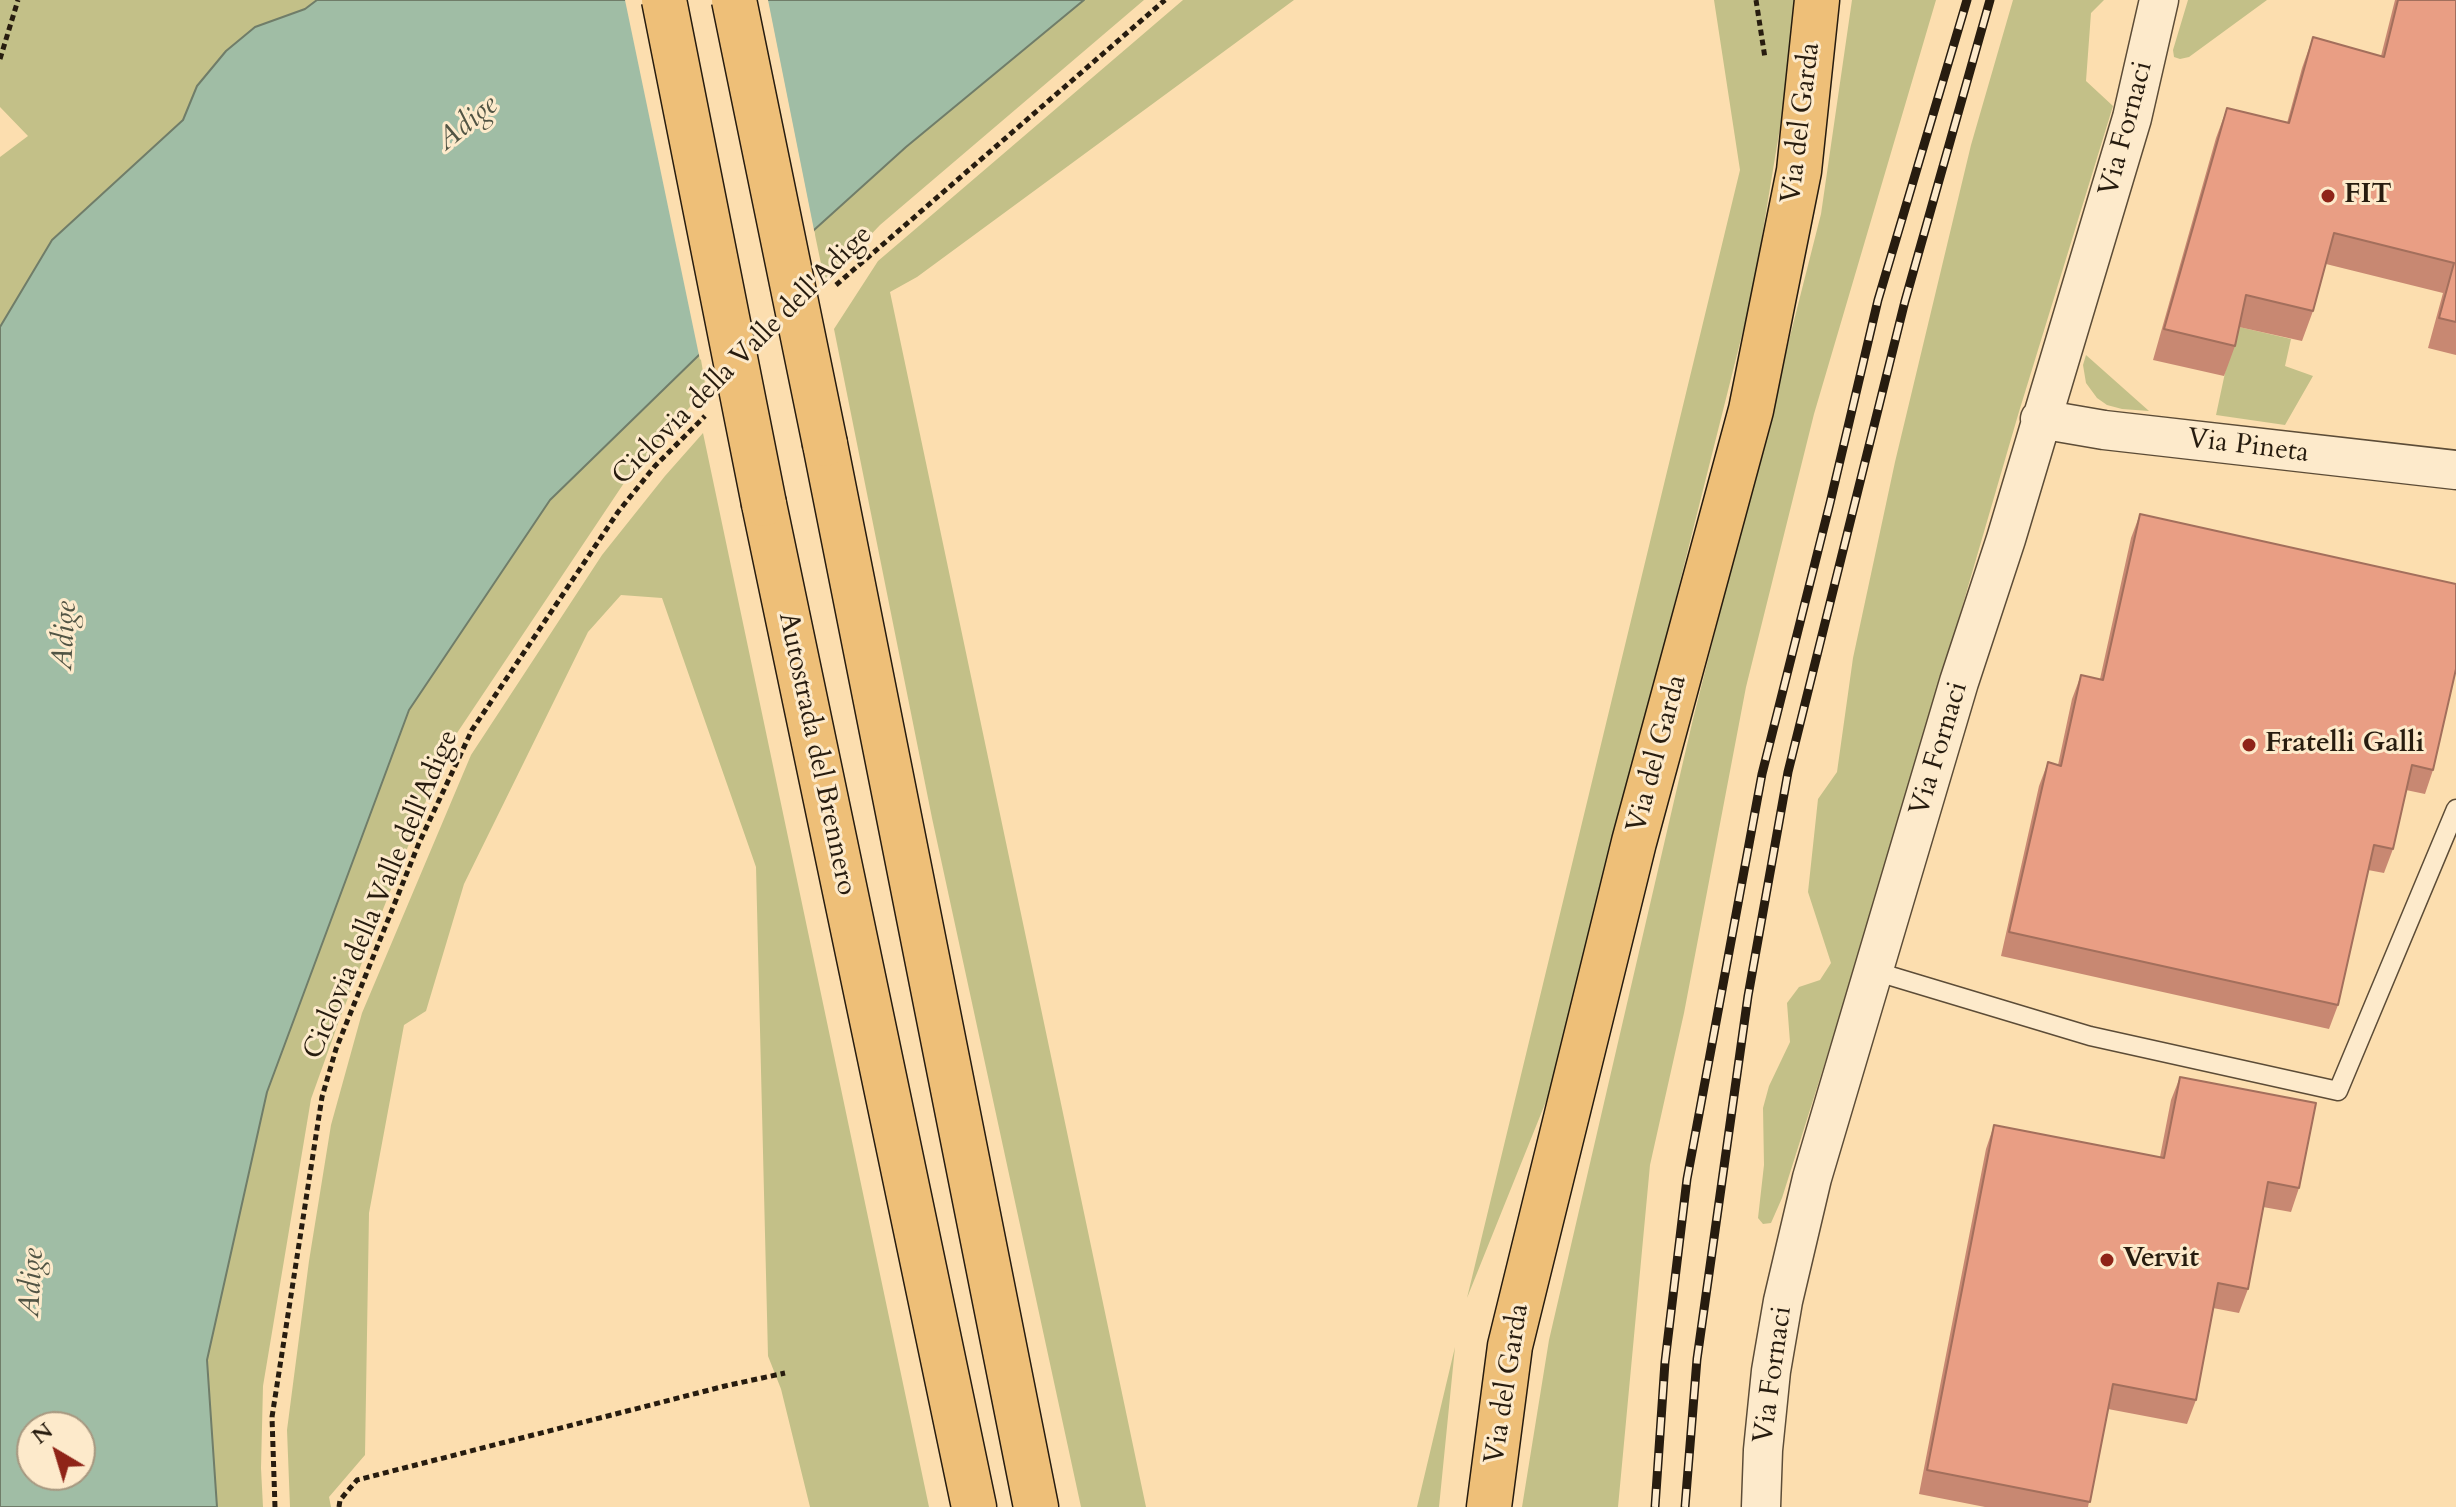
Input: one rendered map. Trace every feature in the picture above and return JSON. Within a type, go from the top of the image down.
[{"type":"main road","name":"Autostrada del Brennero","points":[[664,0],[764,504],[974,1507]]},
{"type":"main road","points":[[734,0],[1036,1507]]},
{"type":"main road","name":"Via del Garda","points":[[1489,1507],[1510,1346],[1634,842],[1751,410],[1799,171],[1817,0]]},
{"type":"street","name":"Via Fornaci","points":[[1761,1507],[1771,1371],[1783,1301],[1812,1178],[1959,682],[2006,539],[2132,118],[2159,0]]},
{"type":"street","name":"Via Pineta","points":[[2040,419],[2104,430],[2456,470]]},
{"type":"lane","points":[[1874,971],[2090,1036],[2338,1091],[2456,809]]},
{"type":"path","points":[[0,59],[18,0]]},
{"type":"path","name":"Ciclovia della Valle dell'Adige","points":[[826,295],[887,238],[1165,0]]},
{"type":"path","name":"Ciclovia della Valle dell'Adige","points":[[275,1507],[272,1417],[322,1097],[342,1034],[419,843],[472,730],[618,512],[655,466],[708,413]]},
{"type":"path","points":[[339,1507],[340,1500],[357,1480],[785,1373]]},
{"type":"shaded area","points":[[0,0],[317,0],[305,9],[255,27],[197,86],[183,120],[52,240],[0,327],[0,157],[28,136],[0,107]]},
{"type":"shaded area","points":[[1084,0],[1144,0],[880,225],[825,283],[814,230],[906,147]]},
{"type":"shaded area","points":[[1183,0],[1294,0],[917,277],[890,292],[1146,1507],[1081,1507],[932,818],[834,329],[878,261]]},
{"type":"shaded area","points":[[1714,0],[1801,0],[1753,291],[1555,1079],[1467,1298],[1740,170]]},
{"type":"shaded area","points":[[1852,0],[1936,0],[1814,414],[1746,687],[1684,1013],[1650,1165],[1618,1507],[1522,1507],[1549,1340],[1693,719],[1821,214]]},
{"type":"shaded area","points":[[2013,0],[2104,0],[2091,13],[2086,81],[2113,106],[2018,415],[1880,889],[1782,1198],[1771,1223],[1763,1224],[1758,1218],[1764,1165],[1763,1108],[1769,1086],[1790,1042],[1787,1003],[1799,987],[1820,980],[1831,963],[1808,892],[1818,799],[1837,772],[1853,658],[1895,462],[1971,145]]},
{"type":"shaded area","points":[[2188,0],[2267,0],[2189,57],[2180,59],[2174,57],[2173,50]]},
{"type":"shaded area","points":[[2235,326],[2291,339],[2285,366],[2313,376],[2285,425],[2216,415]]},
{"type":"shaded area","points":[[700,354],[706,389],[630,474],[455,736],[441,763],[311,1099],[263,1386],[263,1507],[217,1507],[207,1360],[267,1092],[409,710],[550,500]]},
{"type":"shaded area","points":[[2086,355],[2149,411],[2122,409],[2097,398],[2086,383],[2083,365]]},
{"type":"shaded area","points":[[703,433],[929,1507],[810,1507],[781,1389],[768,1356],[756,867],[662,598],[621,595],[588,632],[464,884],[426,1011],[404,1025],[369,1213],[365,1455],[329,1497],[331,1507],[290,1507],[287,1430],[309,1261],[331,1125],[362,1013],[471,755],[602,555]]},
{"type":"shaded area","points":[[1455,1347],[1439,1507],[1417,1507]]},
{"type":"water","name":"Adige","points":[[317,0],[1084,0],[906,147],[814,230],[700,354],[550,500],[409,710],[267,1092],[207,1360],[217,1507],[0,1507],[0,327],[52,240],[183,120],[197,86],[226,51],[255,27],[305,9]]},
{"type":"pier","points":[[625,0],[768,0],[815,235],[700,360]]},
{"type":"building","name":"FIT","points":[[2398,0],[2456,0],[2456,322],[2439,318],[2454,263],[2334,233],[2313,311],[2246,295],[2235,346],[2164,329],[2227,108],[2289,123],[2313,37],[2384,57]]},
{"type":"building","name":"Fratelli Galli","points":[[2140,514],[2456,584],[2456,669],[2433,770],[2412,765],[2393,849],[2374,845],[2338,1005],[2009,932],[2048,762],[2061,766],[2081,675],[2103,680]]},
{"type":"building","name":"Vervit","points":[[2180,1077],[2316,1103],[2299,1188],[2268,1182],[2248,1289],[2218,1283],[2196,1400],[2113,1384],[2090,1502],[1927,1470],[1994,1125],[2164,1158]]},
{"type":"railway","points":[[1655,1507],[1665,1362],[1687,1179],[1762,774],[1878,300],[1967,0]]},
{"type":"railway","points":[[1685,1507],[1697,1359],[1748,996],[1788,772],[1905,301],[1990,0]]},
{"type":"place","name":"FIT","points":[[2328,196]]},
{"type":"place","name":"Fratelli Galli","points":[[2249,745]]},
{"type":"place","name":"Vervit","points":[[2107,1260]]}]
